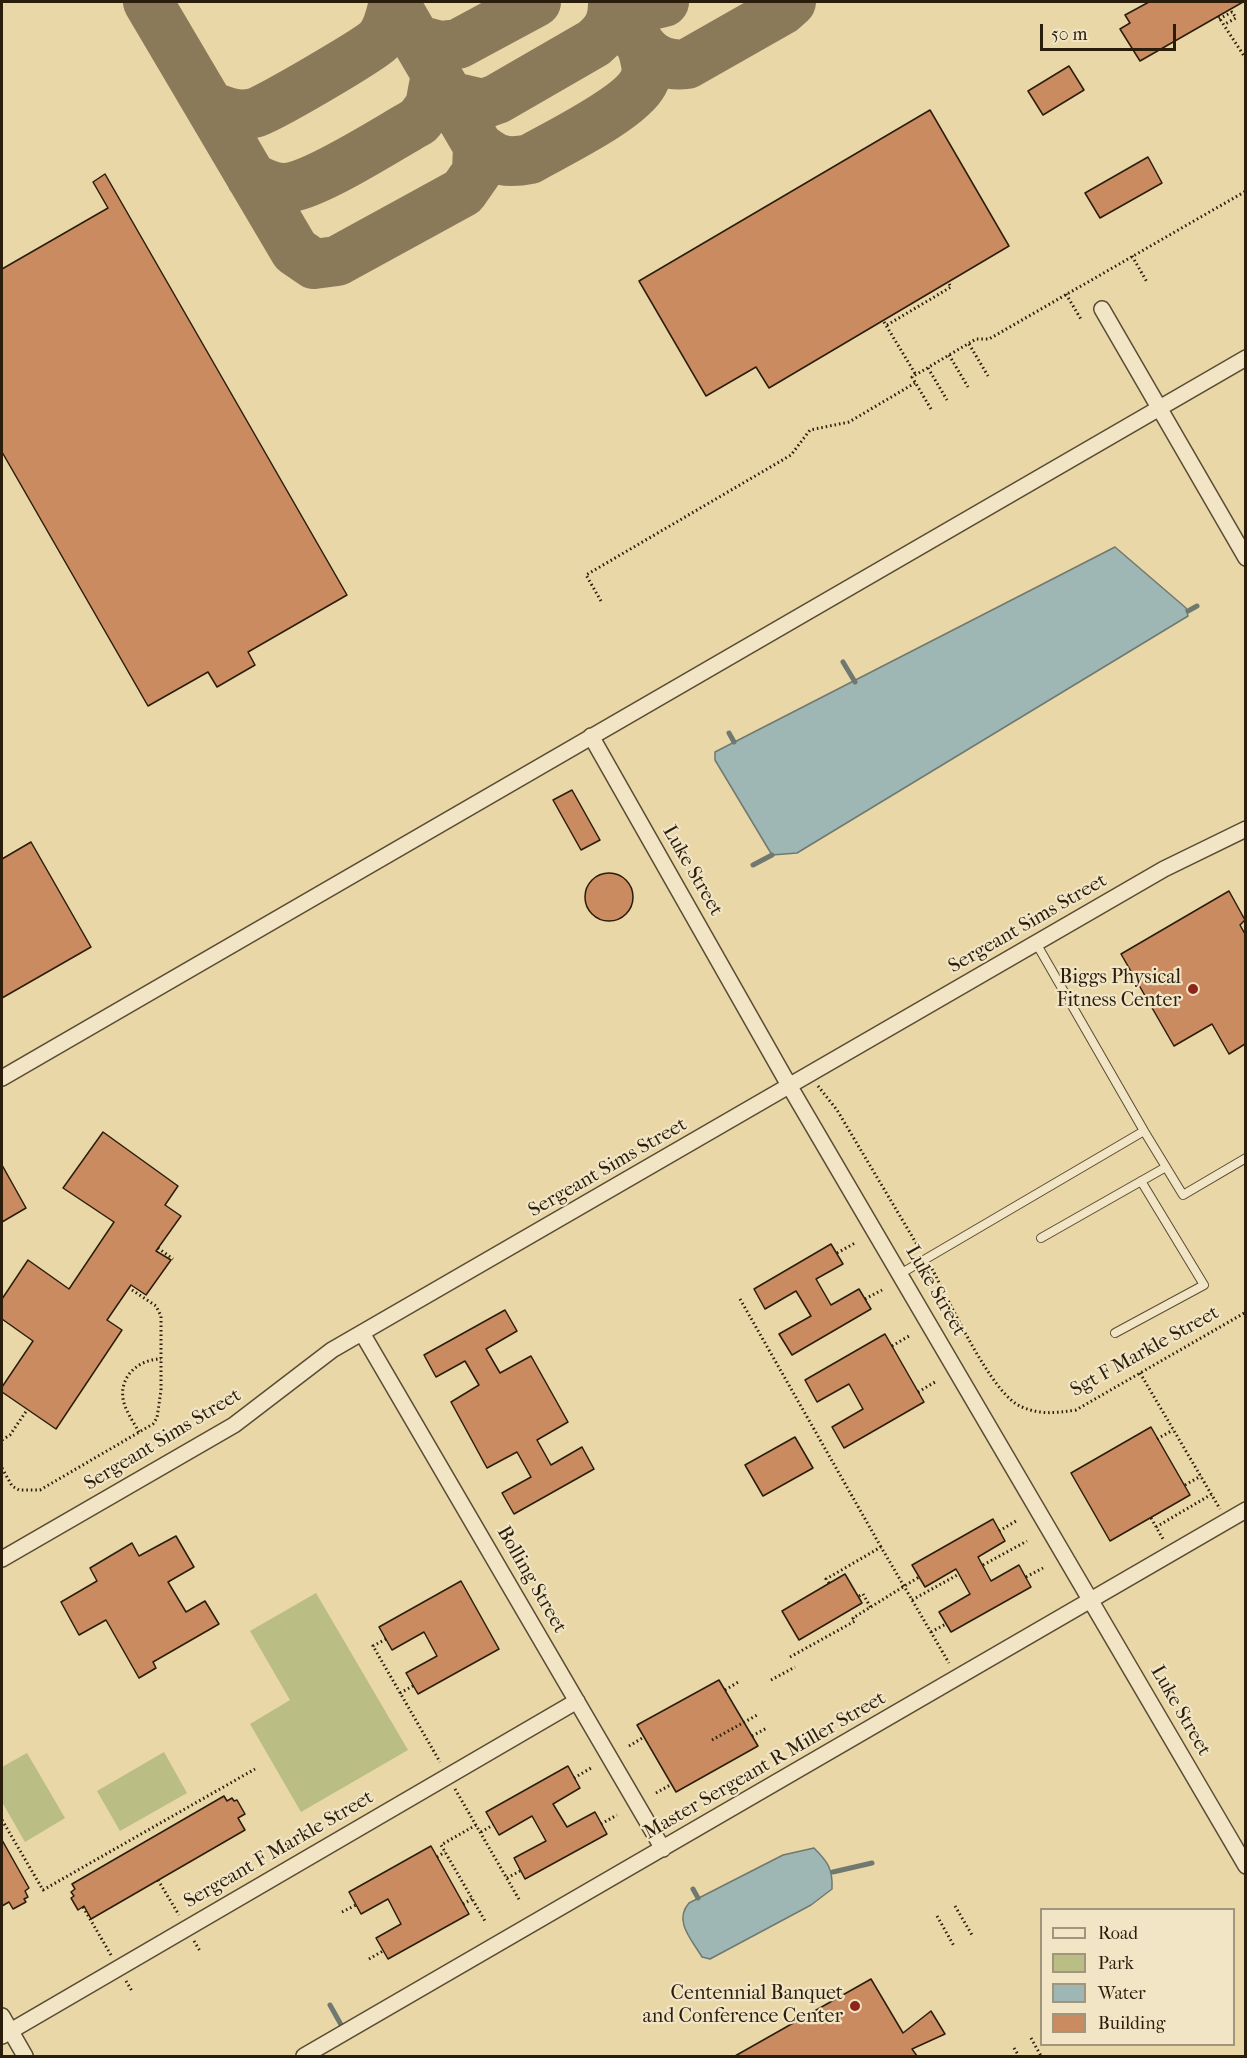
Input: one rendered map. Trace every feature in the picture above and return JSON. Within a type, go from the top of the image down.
[{"type":"street","points":[[1102,309],[1245,558]]},
{"type":"street","points":[[2,1078],[1245,358]]},
{"type":"street","name":"Luke Street","points":[[591,736],[790,1087],[1092,1599],[1245,1866]]},
{"type":"street","name":"Sergeant Sims Street","points":[[2,1559],[234,1425],[332,1350],[1164,869],[1245,829]]},
{"type":"street","name":"Bolling Street","points":[[362,1333],[663,1849]]},
{"type":"street","name":"Master Sergeant R Miller Street","points":[[304,2056],[1245,1510]]},
{"type":"street","name":"Sergeant F Markle Street","points":[[6,2033],[577,1701]]},
{"type":"street","points":[[2,2016],[6,2033],[25,2056]]},
{"type":"lane","points":[[1036,943],[1183,1195],[1245,1158]]},
{"type":"lane","points":[[900,1274],[1144,1131]]},
{"type":"lane","points":[[1041,1238],[1166,1167]]},
{"type":"lane","points":[[1115,1333],[1203,1285],[1141,1181]]},
{"type":"path","points":[[1225,24],[1236,18],[1232,12],[1219,18],[1223,26],[1225,24],[1245,59]]},
{"type":"path","points":[[931,409],[912,377],[976,339],[989,339],[1245,191]]},
{"type":"path","points":[[1132,256],[1147,282]]},
{"type":"path","points":[[916,375],[885,323],[951,287],[948,282]]},
{"type":"path","points":[[934,291],[936,296]]},
{"type":"path","points":[[1066,294],[1082,321]]},
{"type":"path","points":[[925,296],[928,301]]},
{"type":"path","points":[[904,308],[907,313]]},
{"type":"path","points":[[969,344],[988,376]]},
{"type":"path","points":[[950,355],[968,387]]},
{"type":"path","points":[[927,368],[947,400]]},
{"type":"path","points":[[601,601],[586,575],[791,455],[810,430],[849,422],[915,383]]},
{"type":"path","name":"Sgt F Markle Street","points":[[812,1074],[825,1097],[837,1110],[926,1259],[991,1378],[1019,1407],[1045,1414],[1076,1410],[1245,1312]]},
{"type":"path","points":[[837,1253],[855,1243]]},
{"type":"path","points":[[158,1248],[173,1259]]},
{"type":"path","points":[[2,1468],[12,1486],[19,1490],[40,1490],[148,1428],[157,1418],[161,1359],[159,1310],[129,1288]]},
{"type":"path","points":[[865,1299],[882,1290]]},
{"type":"path","points":[[740,1299],[958,1677]]},
{"type":"path","points":[[892,1346],[909,1336]]},
{"type":"path","points":[[139,1432],[124,1404],[123,1384],[135,1367],[152,1359],[161,1359]]},
{"type":"path","points":[[1140,1373],[1227,1521]]},
{"type":"path","points":[[918,1392],[935,1382]]},
{"type":"path","points":[[2,1440],[10,1435],[27,1410]]},
{"type":"path","points":[[1159,1438],[1173,1430]]},
{"type":"path","points":[[1185,1485],[1201,1476]]},
{"type":"path","points":[[1156,1527],[1212,1494]]},
{"type":"path","points":[[1151,1518],[1172,1553]]},
{"type":"path","points":[[999,1531],[1016,1521]]},
{"type":"path","points":[[983,1565],[1027,1541]]},
{"type":"path","points":[[829,1583],[826,1579],[881,1546]]},
{"type":"path","points":[[1026,1577],[1043,1568]]},
{"type":"path","points":[[912,1600],[959,1574]]},
{"type":"path","points":[[790,1657],[855,1621],[853,1618],[919,1577]]},
{"type":"path","points":[[859,1596],[863,1594],[871,1608]]},
{"type":"path","points":[[931,1632],[946,1624]]},
{"type":"path","points":[[373,1646],[386,1639]]},
{"type":"path","points":[[771,1680],[795,1666]]},
{"type":"path","points":[[724,1690],[740,1681]]},
{"type":"path","points":[[400,1693],[413,1686]]},
{"type":"path","points":[[712,1740],[759,1714]]},
{"type":"path","points":[[753,1737],[767,1728]]},
{"type":"path","points":[[629,1746],[644,1737]]},
{"type":"path","points":[[574,1778],[591,1768]]},
{"type":"path","points":[[2,1820],[43,1890],[255,1769]]},
{"type":"path","points":[[656,1793],[672,1785]]},
{"type":"path","points":[[601,1824],[617,1815]]},
{"type":"path","points":[[476,1825],[441,1845],[485,1921]]},
{"type":"path","points":[[481,1833],[493,1825]]},
{"type":"path","points":[[437,1857],[445,1852]]},
{"type":"path","points":[[507,1878],[520,1871]]},
{"type":"path","points":[[463,1904],[472,1899]]},
{"type":"path","points":[[342,1912],[356,1905]]},
{"type":"path","points":[[955,1906],[972,1935]]},
{"type":"path","points":[[83,1907],[132,1991]]},
{"type":"path","points":[[937,1916],[954,1946]]},
{"type":"path","points":[[369,1959],[384,1951]]},
{"type":"path","points":[[1031,2038],[1041,2056]]},
{"type":"path","points":[[1014,2048],[1018,2056]]},
{"type":"green space","points":[[316,1593],[408,1750],[301,1812],[250,1724],[290,1700],[250,1631]]},
{"type":"green space","points":[[164,1752],[187,1793],[120,1831],[97,1791]]},
{"type":"green space","points":[[27,1753],[65,1818],[25,1842],[2,1802],[2,1767]]},
{"type":"water","points":[[1115,547],[1186,608],[1188,616],[797,853],[772,855],[715,760],[715,752]]},
{"type":"water","points":[[814,1848],[829,1866],[832,1889],[811,1905],[710,1959],[702,1957],[683,1924],[685,1910],[689,1903],[783,1855]]},
{"type":"building","points":[[1149,2],[1243,2],[1140,61],[1120,29],[1130,23],[1125,15]]},
{"type":"building","points":[[1069,66],[1084,90],[1043,115],[1028,91]]},
{"type":"building","points":[[930,110],[1009,246],[769,388],[756,367],[706,396],[639,281]]},
{"type":"building","points":[[1148,157],[1162,183],[1100,218],[1085,193]]},
{"type":"building","points":[[105,174],[347,595],[248,652],[255,665],[217,687],[208,672],[148,706],[2,452],[2,269],[108,208],[93,182]]},
{"type":"building","points":[[572,790],[600,840],[581,850],[553,800]]},
{"type":"building","points":[[31,842],[91,947],[2,998],[2,859]]},
{"type":"building","points":[[609,873],[626,880],[633,897],[626,914],[609,921],[592,914],[585,897],[592,880]]},
{"type":"building","name":"Biggs Physical Fitness Center","points":[[1229,891],[1245,920],[1240,925],[1245,934],[1245,1044],[1229,1054],[1212,1024],[1174,1046],[1121,954]]},
{"type":"building","points":[[103,1132],[178,1186],[165,1205],[181,1216],[156,1251],[171,1260],[146,1295],[131,1285],[107,1320],[122,1330],[56,1429],[2,1392],[2,1387],[33,1341],[2,1319],[2,1299],[28,1260],[69,1289],[114,1222],[63,1188]]},
{"type":"building","points":[[2,1165],[26,1208],[2,1222]]},
{"type":"building","points":[[831,1244],[843,1264],[816,1279],[831,1305],[859,1289],[871,1309],[792,1355],[779,1334],[811,1316],[796,1291],[765,1309],[754,1289]]},
{"type":"building","points":[[505,1310],[517,1331],[486,1349],[500,1373],[531,1356],[568,1422],[537,1440],[551,1465],[582,1447],[594,1469],[514,1514],[502,1493],[531,1477],[517,1452],[487,1468],[451,1402],[479,1385],[465,1361],[436,1377],[424,1355]]},
{"type":"building","points":[[885,1334],[924,1402],[844,1448],[832,1427],[863,1409],[849,1384],[817,1402],[805,1380]]},
{"type":"building","points":[[1151,1427],[1190,1495],[1110,1541],[1071,1473]]},
{"type":"building","points":[[795,1437],[813,1468],[763,1496],[745,1465]]},
{"type":"building","points":[[993,1519],[1005,1541],[978,1557],[991,1581],[1019,1565],[1031,1587],[951,1632],[939,1612],[970,1594],[956,1569],[925,1587],[912,1565]]},
{"type":"building","points":[[176,1536],[194,1567],[168,1582],[186,1612],[205,1601],[219,1624],[153,1662],[156,1668],[139,1678],[106,1620],[79,1635],[61,1602],[97,1581],[90,1568],[132,1543],[139,1556]]},
{"type":"building","points":[[845,1574],[862,1603],[799,1640],[782,1611]]},
{"type":"building","points":[[461,1581],[499,1649],[418,1694],[406,1673],[437,1656],[424,1632],[392,1650],[379,1627]]},
{"type":"building","points":[[719,1680],[758,1746],[676,1792],[637,1725]]},
{"type":"building","points":[[568,1766],[580,1788],[553,1804],[567,1827],[595,1812],[607,1834],[525,1879],[514,1858],[546,1841],[532,1816],[499,1835],[486,1812]]},
{"type":"building","points":[[224,1796],[227,1801],[232,1798],[234,1801],[237,1800],[245,1814],[238,1818],[245,1830],[91,1919],[84,1906],[78,1910],[71,1898],[74,1896],[71,1892],[75,1889],[72,1884]]},
{"type":"building","points":[[2,1840],[29,1888],[25,1891],[28,1897],[24,1899],[26,1902],[13,1909],[9,1902],[2,1906]]},
{"type":"building","points":[[431,1846],[469,1914],[388,1959],[376,1938],[401,1924],[388,1899],[361,1914],[349,1892]]},
{"type":"building","name":"Centennial Banquet and Conference Center","points":[[871,1979],[903,2033],[931,2011],[945,2034],[912,2049],[917,2056],[735,2056]]},
{"type":"waterway","points":[[1188,611],[1197,606]]},
{"type":"waterway","points":[[843,662],[855,682]]},
{"type":"waterway","points":[[729,733],[734,742]]},
{"type":"waterway","points":[[753,865],[772,855]]},
{"type":"waterway","points":[[833,1872],[872,1863]]},
{"type":"waterway","points":[[693,1889],[698,1898]]},
{"type":"waterway","points":[[330,2005],[344,2030]]},
{"type":"taxiway","points":[[148,2],[295,251],[314,264],[337,261],[463,192],[477,172],[478,146]]},
{"type":"taxiway","points":[[394,2],[478,146],[502,160],[530,159],[592,125],[623,104],[645,79],[646,65],[642,47]]},
{"type":"taxiway","points":[[210,106],[231,113],[254,113],[297,91],[379,40],[387,27],[394,2]]},
{"type":"taxiway","points":[[417,40],[440,46],[458,44],[536,2]]},
{"type":"taxiway","points":[[449,96],[483,104],[497,99],[594,43],[609,25],[613,2]]},
{"type":"taxiway","points":[[617,2],[642,47],[660,61],[672,64],[687,64],[782,10],[791,2]]},
{"type":"taxiway","points":[[623,2],[639,8],[664,2]]},
{"type":"taxiway","points":[[251,177],[273,187],[286,188],[315,179],[352,160],[419,121],[430,106],[436,74]]},
{"type":"place","name":"Biggs Physical Fitness Center","points":[[1193,989]]},
{"type":"place","name":"Centennial Banquet and Conference Center","points":[[855,2006]]}]
